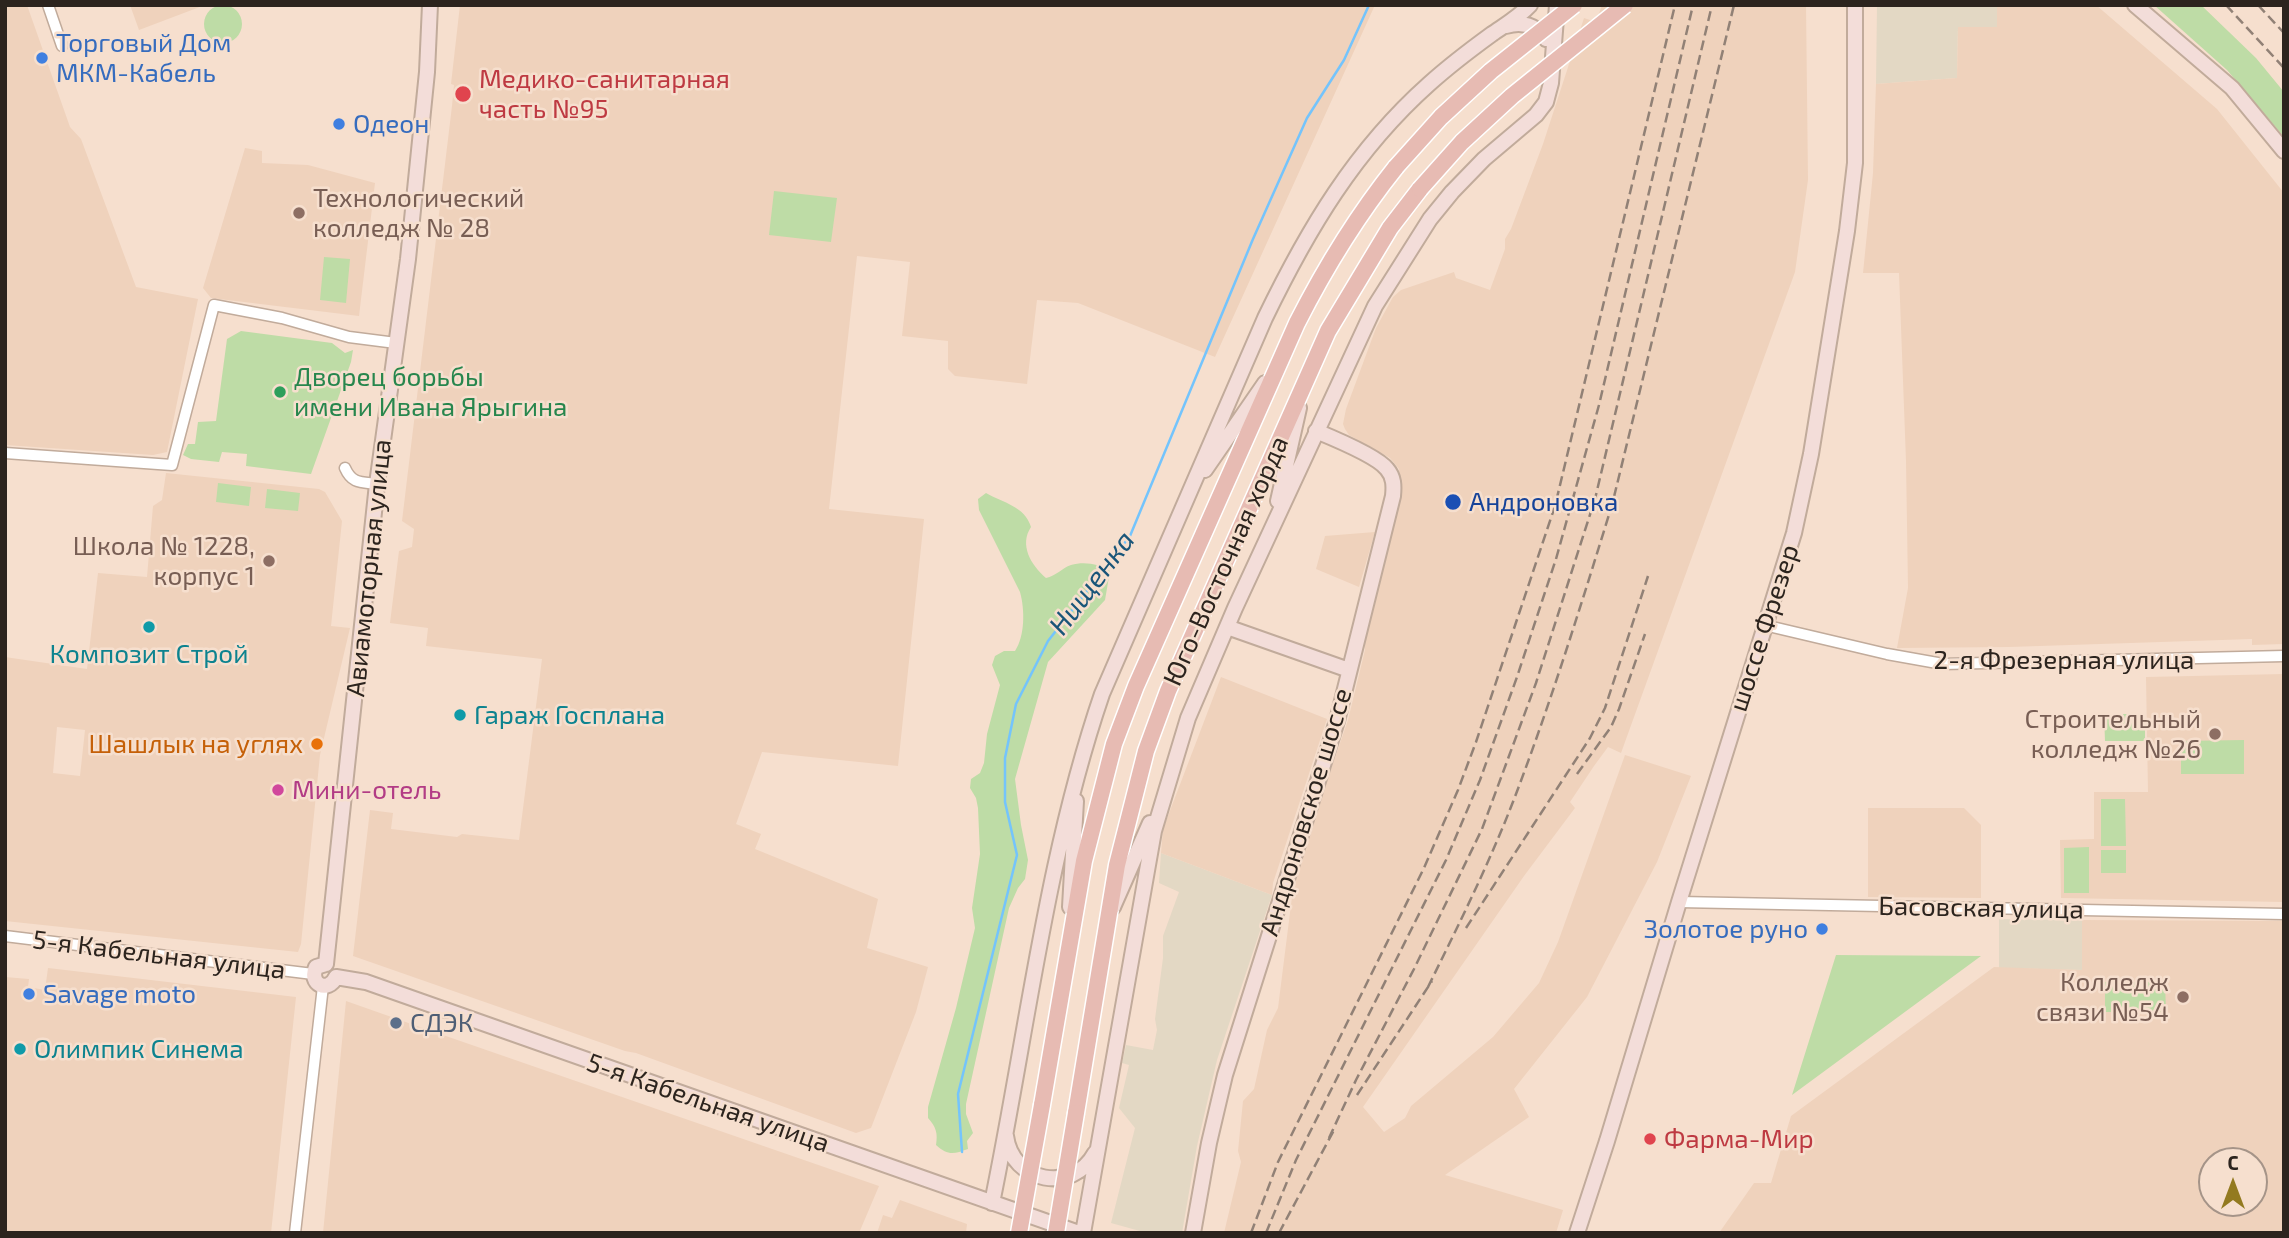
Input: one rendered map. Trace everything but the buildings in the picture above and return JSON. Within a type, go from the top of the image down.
[{"type":"main road","name":"Юго-Восточная хорда","points":[[1019,1233],[1084,861],[1114,744],[1162,624],[1280,361],[1326,266],[1363,208],[1396,167],[1441,117],[1491,71],[1574,5]]},
{"type":"main road","name":"Юго-Восточная хорда","points":[[1056,1233],[1107,921],[1128,814],[1146,751],[1168,691],[1328,331],[1390,228],[1462,142],[1625,5]]},
{"type":"street","points":[[48,5],[62,46]]},
{"type":"street","name":"Авиамоторная улица","points":[[326,964],[377,484],[408,259],[427,72],[430,5]]},
{"type":"street","points":[[992,1203],[1078,765],[1102,694],[1265,318],[1317,216],[1365,152],[1397,116],[1448,68],[1530,5]]},
{"type":"street","points":[[1081,1233],[1154,831],[1188,718],[1374,306],[1430,219],[1452,192],[1484,159],[1536,115],[1546,102],[1551,83],[1557,5]]},
{"type":"street","name":"шоссе Фрезер","points":[[1577,1233],[1794,533],[1809,464],[1856,163],[1855,5]]},
{"type":"street","points":[[2135,5],[2232,88],[2284,150]]},
{"type":"street","points":[[1500,29],[1519,24],[1536,28],[1547,40],[1553,57]]},
{"type":"street","points":[[5,453],[172,465],[214,305],[282,318],[349,337],[396,343]]},
{"type":"street","points":[[1187,497],[1280,361]]},
{"type":"street","points":[[1272,530],[1303,387]]},
{"type":"street","name":"Андроновское шоссе","points":[[1193,1233],[1225,1074],[1337,721],[1394,485],[1387,468],[1350,446],[1316,431]]},
{"type":"street","points":[[345,468],[349,477],[356,482],[377,484]]},
{"type":"street","name":"2-я Фрезерная улица","points":[[1764,625],[1943,664],[2284,656]]},
{"type":"street","points":[[1227,627],[1349,670]]},
{"type":"street","points":[[1067,961],[1078,765]]},
{"type":"street","points":[[1107,921],[1166,785]]},
{"type":"street","name":"Басовская улица","points":[[1679,902],[2284,914]]},
{"type":"street","name":"5-я Кабельная улица","points":[[5,936],[313,974]]},
{"type":"street","points":[[326,964],[335,969],[336,977],[333,983],[323,986],[315,981],[313,974],[316,967],[326,964]]},
{"type":"street","name":"5-я Кабельная улица","points":[[336,977],[366,982],[1081,1233]]},
{"type":"street","points":[[295,1233],[323,986]]},
{"type":"street","points":[[1007,1124],[1009,1148],[1017,1162],[1029,1173],[1045,1178],[1061,1178],[1077,1173],[1094,1156],[1100,1140]]},
{"type":"shaded area","points":[[5,5],[27,5],[70,127],[81,139],[136,287],[198,299],[167,452],[153,455],[5,445]]},
{"type":"shaded area","points":[[130,5],[205,5],[139,30]]},
{"type":"shaded area","points":[[460,5],[1375,5],[1215,357],[1078,303],[1037,300],[1027,384],[955,376],[948,369],[948,341],[902,336],[910,262],[857,256],[829,509],[924,519],[898,766],[762,752],[736,824],[761,834],[755,849],[878,899],[867,948],[928,967],[916,1012],[871,1128],[856,1133],[636,1053],[353,956],[370,810],[393,813],[391,829],[457,837],[462,834],[519,840],[542,659],[426,646],[428,628],[390,623],[399,551],[412,547],[414,529],[402,521],[452,106],[454,85],[451,84]]},
{"type":"shaded area","points":[[1602,5],[1806,5],[1808,180],[1795,272],[1621,753],[1608,747],[1594,766],[1570,802],[1575,808],[1524,876],[1363,1107],[1384,1132],[1405,1118],[1411,1106],[1493,1037],[1539,983],[1558,942],[1625,755],[1691,776],[1657,862],[1587,997],[1514,1089],[1529,1117],[1445,1175],[1563,1210],[1556,1233],[1224,1233],[1241,1162],[1238,1151],[1243,1101],[1254,1089],[1267,1030],[1278,1008],[1295,873],[1348,720],[1365,650],[1364,635],[1400,493],[1399,469],[1390,458],[1349,435],[1343,424],[1346,409],[1376,328],[1393,297],[1401,290],[1454,272],[1456,278],[1490,290],[1505,249],[1505,239],[1543,144],[1584,18],[1596,22]]},
{"type":"shaded area","points":[[1877,5],[1997,5],[1997,27],[1958,27],[1957,78],[1876,84]]},
{"type":"shaded area","points":[[1997,5],[2096,5],[2217,109],[2284,193],[2284,644],[2252,645],[2252,639],[1897,648],[1908,588],[1899,273],[1863,273],[1873,173],[1876,84],[1957,78],[1958,27],[1997,27]]},
{"type":"shaded area","name":"Технологический колледж № 28","points":[[245,148],[262,151],[262,163],[308,165],[375,183],[359,316],[211,298],[203,288]]},
{"type":"shaded area","points":[[166,473],[319,489],[325,492],[342,521],[331,626],[350,628],[320,755],[298,952],[5,921],[5,657],[87,669],[98,573],[147,577],[153,506],[162,500]],"holes":[[[57,727],[85,730],[80,776],[53,773]]]},
{"type":"shaded area","points":[[1375,532],[1359,587],[1316,569],[1325,536]]},
{"type":"shaded area","points":[[2284,674],[2284,902],[2061,898],[2060,840],[2094,839],[2094,792],[2148,792],[2146,677]]},
{"type":"shaded area","points":[[1221,677],[1327,719],[1273,883],[1272,895],[1161,853],[1163,829]]},
{"type":"shaded area","points":[[1868,808],[1964,808],[1981,825],[1981,898],[1868,897]]},
{"type":"shaded area","points":[[1161,853],[1272,895],[1217,1060],[1197,1146],[1182,1233],[1147,1233],[1111,1223],[1135,1128],[1119,1108],[1129,1065],[1122,1063],[1126,1045],[1153,1050],[1157,1030],[1155,1019],[1163,958],[1163,936],[1179,892],[1159,883]]},
{"type":"shaded area","points":[[1999,919],[2082,920],[2082,970],[1999,968]]},
{"type":"shaded area","points":[[2082,920],[2284,921],[2284,1233],[1719,1233],[1754,1183],[1771,1183],[1791,1116],[1994,967],[2082,970]]},
{"type":"shaded area","points":[[48,968],[296,997],[271,1233],[5,1233],[5,977],[29,979],[28,987],[45,990]]},
{"type":"shaded area","points":[[346,1001],[879,1186],[859,1233],[323,1233]]},
{"type":"shaded area","points":[[900,1200],[967,1224],[966,1233],[877,1233],[883,1215],[892,1218]]},
{"type":"green space","points":[[223,5],[237,10],[242,24],[237,38],[223,43],[209,38],[204,24],[209,10]]},
{"type":"green space","points":[[2154,5],[2201,5],[2256,58],[2284,92],[2284,137],[2227,70]]},
{"type":"green space","points":[[774,191],[837,198],[831,242],[769,235]]},
{"type":"green space","points":[[324,257],[350,259],[346,303],[320,300]]},
{"type":"green space","name":"Дворец борьбы имени Ивана Ярыгина","points":[[241,331],[332,343],[345,353],[353,350],[311,474],[246,466],[247,454],[222,452],[219,462],[191,459],[183,455],[188,444],[195,444],[198,422],[216,421],[227,339]]},
{"type":"green space","points":[[218,483],[251,487],[249,506],[216,502]]},
{"type":"green space","points":[[267,489],[300,493],[298,511],[265,508]]},
{"type":"green space","points":[[986,493],[1024,514],[1031,527],[1026,541],[1028,554],[1046,578],[1068,566],[1081,563],[1110,571],[1105,600],[1048,662],[1015,779],[1028,860],[1025,879],[1009,908],[966,1104],[966,1114],[973,1133],[967,1141],[968,1149],[951,1153],[936,1145],[935,1127],[928,1118],[928,1107],[975,928],[972,908],[980,854],[978,808],[970,788],[971,779],[980,773],[984,763],[987,734],[1000,685],[992,665],[995,656],[1004,651],[1015,651],[1021,638],[1023,623],[1020,592],[979,510],[978,499]]},
{"type":"green space","points":[[2104,714],[2145,714],[2145,741],[2105,741]]},
{"type":"green space","points":[[2244,740],[2244,774],[2181,774],[2181,741]]},
{"type":"green space","points":[[2101,799],[2125,799],[2126,846],[2101,846]]},
{"type":"green space","points":[[2089,847],[2089,893],[2064,893],[2064,848]]},
{"type":"green space","points":[[2101,850],[2126,850],[2126,873],[2101,873]]},
{"type":"green space","points":[[1836,955],[1981,956],[1792,1095]]},
{"type":"green space","points":[[2105,982],[2165,982],[2166,1012],[2105,1012]]},
{"type":"waterway","name":"Нищенка","points":[[962,1152],[958,1094],[1017,855],[1005,802],[1005,758],[1016,704],[1048,641],[1130,536],[1253,239],[1307,118],[1344,60],[1369,5]]},
{"type":"railway","points":[[1251,1233],[1278,1162],[1424,868],[1476,742],[1555,506],[1675,5]]},
{"type":"railway","points":[[1266,1233],[1296,1160],[1446,860],[1480,780],[1517,677],[1556,559],[1599,405],[1693,5]]},
{"type":"railway","points":[[1329,1138],[1482,829],[1536,683],[1595,499],[1712,5]]},
{"type":"railway","points":[[1428,987],[1463,916],[1516,794],[1601,541],[1734,5]]},
{"type":"railway","points":[[2226,5],[2284,68]]},
{"type":"railway","points":[[2258,5],[2284,33]]},
{"type":"railway","points":[[1466,928],[1590,738],[1605,708],[1648,576]]},
{"type":"railway","points":[[1577,774],[1611,727],[1645,634]]},
{"type":"railway","points":[[1357,1095],[1432,981]]},
{"type":"railway","points":[[1279,1233],[1334,1130]]},
{"type":"place","name":"Торговый Дом МКМ-Кабель","points":[[42,58]]},
{"type":"place","name":"Медико-санитарная часть №95","points":[[463,94]]},
{"type":"place","name":"Одеон","points":[[339,124]]},
{"type":"place","name":"Технологический колледж № 28","points":[[299,213]]},
{"type":"place","name":"Дворец борьбы имени Ивана Ярыгина","points":[[280,392]]},
{"type":"place","name":"Андроновка","points":[[1453,502]]},
{"type":"place","name":"Школа № 1228, корпус 1","points":[[269,561]]},
{"type":"place","name":"Композит Строй","points":[[149,627]]},
{"type":"place","name":"Гараж Госплана","points":[[460,715]]},
{"type":"place","name":"Строительный колледж №26","points":[[2215,734]]},
{"type":"place","name":"Шашлык на углях","points":[[317,744]]},
{"type":"place","name":"Мини-отель","points":[[278,790]]},
{"type":"place","name":"Золотое руно","points":[[1822,929]]},
{"type":"place","name":"Savage moto","points":[[29,994]]},
{"type":"place","name":"Колледж связи №54","points":[[2183,997]]},
{"type":"place","name":"СДЭК","points":[[396,1023]]},
{"type":"place","name":"Олимпик Синема","points":[[20,1049]]},
{"type":"place","name":"Фарма-Мир","points":[[1650,1139]]}]
